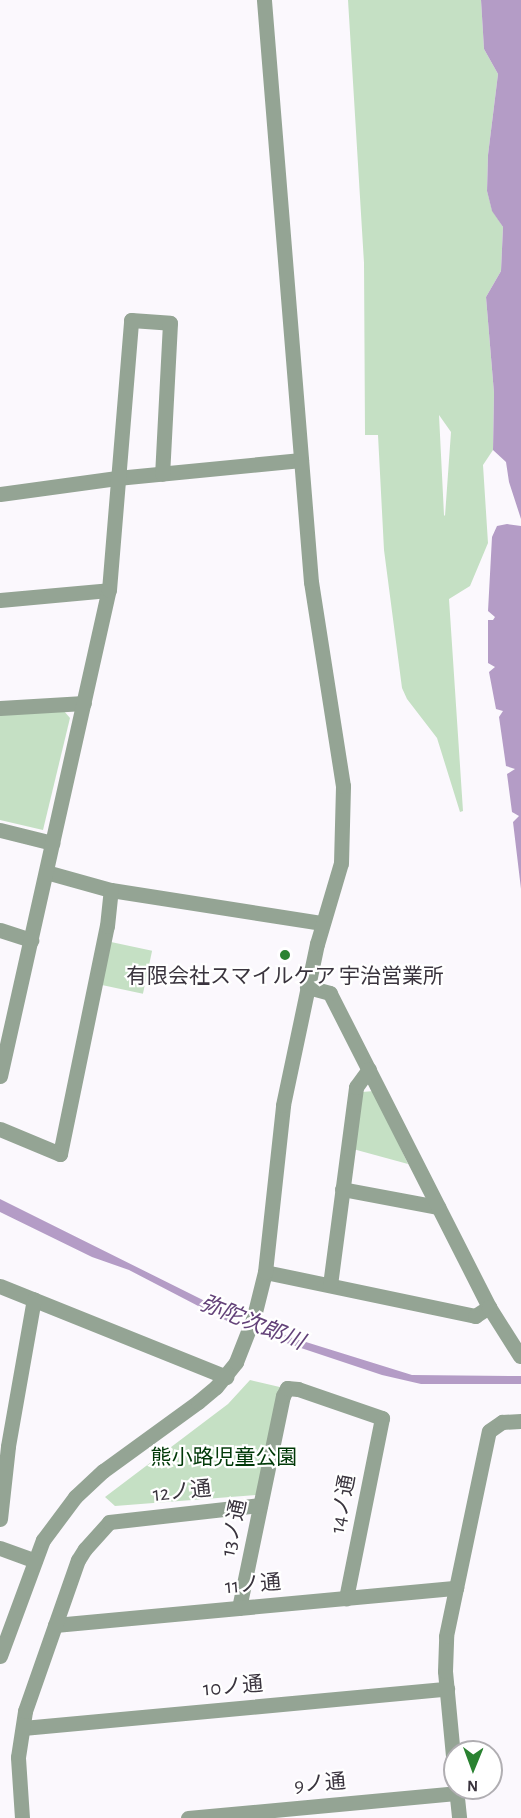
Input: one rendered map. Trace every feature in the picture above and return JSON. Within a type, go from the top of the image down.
[{"type":"street","points":[[0,1656],[44,1540],[75,1497],[103,1471],[192,1407],[226,1377],[236,1362],[254,1316],[265,1272],[283,1105],[322,923],[341,863],[342,786],[311,582],[264,0]]},
{"type":"street","points":[[0,1076],[6,1022],[31,940],[109,590],[131,320],[170,323],[162,474]]},
{"type":"street","points":[[0,494],[117,478],[301,460]]},
{"type":"street","points":[[0,600],[109,590]]},
{"type":"street","points":[[0,708],[84,703]]},
{"type":"street","points":[[0,830],[52,843]]},
{"type":"street","points":[[46,872],[111,890],[322,923]]},
{"type":"street","points":[[0,1129],[60,1154],[107,926],[111,890]]},
{"type":"street","points":[[0,930],[31,940]]},
{"type":"street","points":[[307,987],[330,993],[489,1307],[520,1356]]},
{"type":"street","points":[[330,1285],[356,1088],[369,1069]]},
{"type":"street","points":[[342,1188],[438,1207]]},
{"type":"street","points":[[265,1272],[475,1316],[489,1307]]},
{"type":"street","points":[[0,1286],[226,1377]]},
{"type":"street","points":[[0,1520],[8,1446],[34,1299]]},
{"type":"street","name":"13ノ通","points":[[239,1608],[283,1396],[287,1388],[298,1389],[382,1418]]},
{"type":"street","name":"14ノ通","points":[[346,1598],[382,1418]]},
{"type":"street","points":[[452,1740],[447,1689],[446,1636],[489,1431],[502,1422],[521,1421]]},
{"type":"street","name":"12ノ通","points":[[55,1625],[78,1560],[109,1521],[260,1505]]},
{"type":"street","points":[[0,1548],[35,1562]]},
{"type":"street","name":"11ノ通","points":[[55,1625],[456,1588]]},
{"type":"street","points":[[22,1818],[18,1757],[22,1728],[25,1711],[55,1625]]},
{"type":"street","name":"10ノ通","points":[[22,1728],[447,1689]]},
{"type":"street","name":"9ノ通","points":[[188,1818],[242,1815],[443,1788]]},
{"type":"street","points":[[457,1800],[459,1818]]},
{"type":"green space","points":[[348,0],[481,0],[484,49],[498,74],[488,155],[487,191],[492,210],[503,227],[501,271],[486,297],[494,393],[493,450],[483,465],[488,543],[470,586],[449,599],[463,811],[460,812],[437,738],[407,699],[402,688],[384,550],[378,435],[365,435],[364,263]],"holes":[[[439,415],[451,432],[445,516]]]},
{"type":"green space","points":[[64,711],[70,718],[43,830],[0,820],[0,715]]},
{"type":"green space","points":[[111,942],[152,951],[143,994],[102,985]]},
{"type":"green space","points":[[374,1091],[408,1164],[353,1149],[362,1092]]},
{"type":"green space","name":"熊小路児童公園","points":[[250,1380],[284,1388],[256,1495],[115,1506],[105,1497],[228,1404]]},
{"type":"water","points":[[481,0],[521,0],[521,519],[509,482],[506,462],[493,450],[494,393],[486,297],[501,271],[503,227],[492,211],[487,191],[488,155],[498,74],[484,49]]},
{"type":"water","points":[[507,524],[521,526],[521,889],[513,822],[519,816],[512,812],[507,774],[515,769],[506,766],[499,717],[503,711],[496,709],[489,672],[495,667],[488,663],[488,620],[493,620],[495,617],[488,611],[492,537],[497,526]]},
{"type":"water","name":"弥陀次郎川","points":[[0,1199],[223,1310],[293,1338],[412,1375],[521,1376],[521,1384],[421,1384],[382,1375],[289,1344],[229,1322],[129,1270],[92,1257],[0,1212]]},
{"type":"pier","points":[[237,1312],[268,1323],[263,1338],[232,1327]]},
{"type":"place","name":"有限会社スマイルケア 宇治営業所","points":[[285,955]]}]
